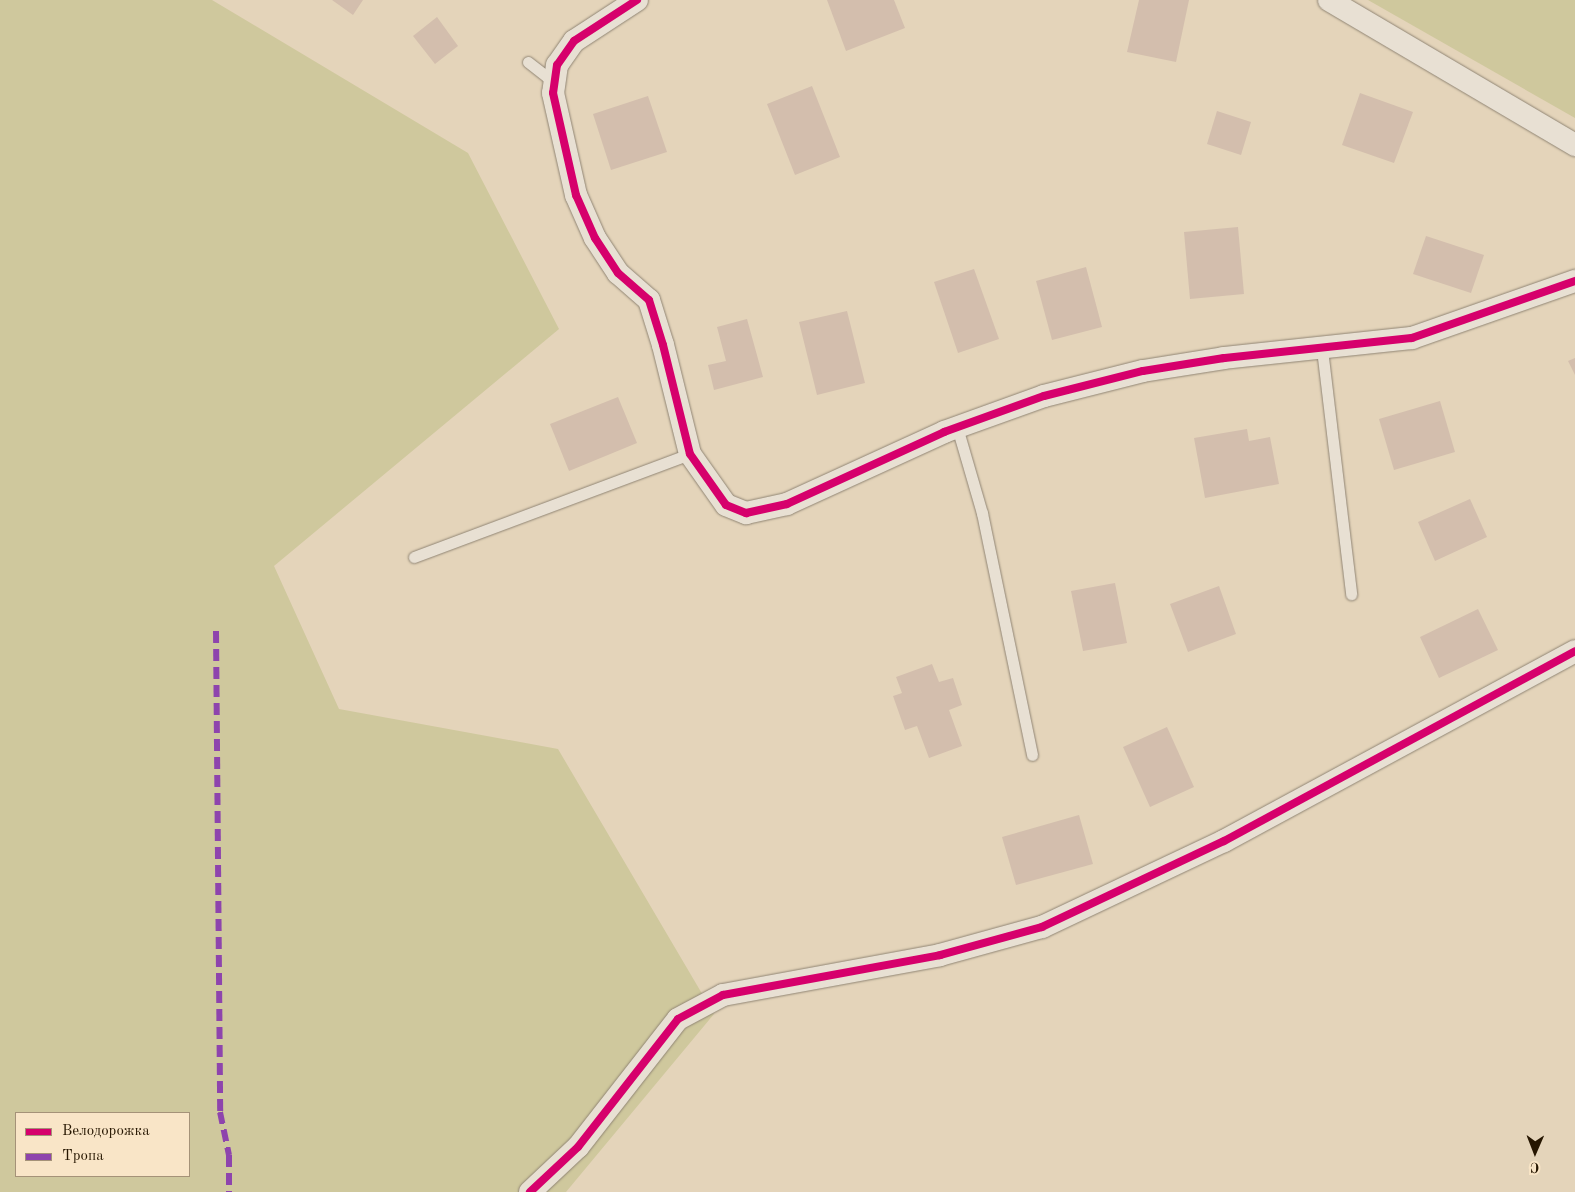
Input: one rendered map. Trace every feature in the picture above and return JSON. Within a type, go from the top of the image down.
[{"type":"street","points":[[637,0],[574,41],[557,65],[553,93],[576,195],[595,238],[618,273],[649,300],[663,345],[690,454],[726,505],[746,513],[787,504],[957,427],[1044,396],[1143,371],[1224,358],[1412,338],[1575,281]]},
{"type":"street","points":[[1329,0],[1575,145]]},
{"type":"street","points":[[530,1192],[578,1147],[678,1019],[723,995],[940,956],[1042,927],[1224,841],[1575,651]]},
{"type":"lane","points":[[528,62],[555,83]]},
{"type":"lane","points":[[1322,349],[1351,594]]},
{"type":"lane","points":[[957,427],[982,513],[1032,755]]},
{"type":"lane","points":[[414,557],[690,454]]},
{"type":"shaded area","points":[[0,0],[212,0],[468,153],[559,329],[274,566],[339,709],[558,749],[714,1014],[566,1192],[0,1192]]},
{"type":"shaded area","points":[[1368,0],[1575,0],[1575,118]]},
{"type":"building","points":[[332,0],[363,0],[353,15]]},
{"type":"building","points":[[827,0],[894,0],[905,28],[846,51]]},
{"type":"building","points":[[1139,0],[1189,0],[1176,62],[1127,52]]},
{"type":"building","points":[[437,17],[458,46],[435,64],[413,36]]},
{"type":"building","points":[[812,86],[840,157],[795,175],[767,104]]},
{"type":"building","points":[[1360,93],[1413,112],[1394,163],[1342,145]]},
{"type":"building","points":[[648,96],[667,152],[611,170],[593,114]]},
{"type":"building","points":[[1217,111],[1251,122],[1241,155],[1207,144]]},
{"type":"building","points":[[1238,227],[1244,294],[1190,299],[1184,232]]},
{"type":"building","points":[[1426,236],[1484,255],[1471,293],[1413,274]]},
{"type":"building","points":[[1086,267],[1102,327],[1052,340],[1036,281]]},
{"type":"building","points":[[974,269],[999,339],[958,353],[934,282]]},
{"type":"building","points":[[847,311],[865,383],[817,395],[799,322]]},
{"type":"building","points":[[747,319],[763,377],[714,390],[708,365],[726,361],[717,327]]},
{"type":"building","points":[[1575,358],[1575,375],[1568,361]]},
{"type":"building","points":[[618,397],[637,443],[569,471],[550,424]]},
{"type":"building","points":[[1440,401],[1455,452],[1394,470],[1379,419]]},
{"type":"building","points":[[1247,429],[1249,441],[1270,437],[1279,484],[1205,498],[1194,438]]},
{"type":"building","points":[[1470,499],[1487,537],[1435,561],[1418,522]]},
{"type":"building","points":[[1115,583],[1127,643],[1083,651],[1071,591]]},
{"type":"building","points":[[1219,586],[1236,634],[1188,652],[1170,604]]},
{"type":"building","points":[[1478,609],[1498,650],[1439,678],[1420,637]]},
{"type":"building","points":[[932,664],[939,682],[953,678],[962,705],[949,710],[962,746],[929,758],[917,726],[905,730],[893,696],[902,693],[896,677]]},
{"type":"building","points":[[1167,727],[1194,787],[1150,807],[1123,747]]},
{"type":"building","points":[[1079,815],[1093,864],[1016,885],[1002,837]]},
{"type":"marked path","points":[[216,631],[220,1112],[229,1155],[229,1192]]},
{"type":"cycle path","points":[[637,0],[574,41],[557,65],[553,93],[576,195],[595,238],[618,273],[649,300],[663,345],[690,454],[726,505],[746,513],[787,504],[944,432],[1044,396],[1143,371],[1224,358],[1412,338],[1575,281]]},
{"type":"cycle path","points":[[530,1192],[578,1147],[678,1019],[723,995],[940,955],[1042,927],[1224,841],[1575,651]]}]
